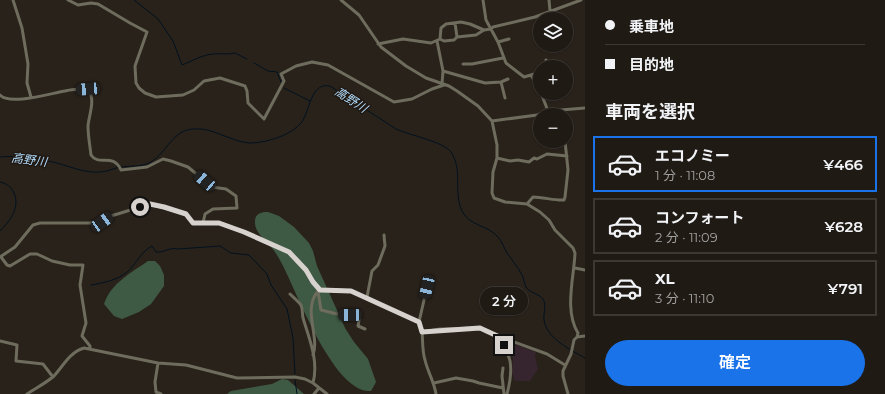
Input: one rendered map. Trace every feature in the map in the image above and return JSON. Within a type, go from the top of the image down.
[{"type":"street","points":[[13,0],[22,28],[28,64],[27,83],[31,97]]},
{"type":"street","points":[[68,0],[78,5],[91,3],[98,4],[130,24],[147,32],[135,66],[136,83],[145,93],[156,97],[183,95],[194,90],[204,81],[220,78],[245,86],[248,103],[264,119],[284,81],[281,74],[296,66],[312,62],[328,64],[394,102],[412,99],[443,84]]},
{"type":"street","points":[[340,0],[359,15],[378,44],[406,66],[426,78],[449,86],[478,106],[492,121],[497,145],[497,158],[493,172],[492,193],[494,198],[505,202],[527,204],[540,212],[550,220],[555,230],[573,248],[575,253],[575,268],[571,301],[573,322],[578,333],[574,340],[571,354],[565,365],[563,376],[568,394]]},
{"type":"street","points":[[483,0],[486,20],[498,42],[506,63],[524,77],[531,75],[533,79]]},
{"type":"street","points":[[549,0],[550,11]]},
{"type":"street","points":[[378,44],[404,39],[431,43],[438,40],[454,40],[457,37],[476,35],[493,27],[535,17],[581,0]]},
{"type":"street","points":[[443,84],[443,70],[438,40],[441,26],[455,23],[470,24],[484,30]]},
{"type":"street","points":[[455,23],[457,37]]},
{"type":"street","points":[[498,42],[509,39]]},
{"type":"street","points":[[462,64],[472,64],[504,58]]},
{"type":"street","points":[[443,70],[485,83],[501,82],[508,79]]},
{"type":"street","points":[[501,82],[506,98]]},
{"type":"street","points":[[0,95],[2,98],[9,100],[67,90],[88,89],[91,93],[92,99],[88,128],[92,158],[97,160],[113,160],[121,170],[147,167],[163,159],[171,161],[188,167],[212,187],[226,189],[236,196],[237,208],[213,209],[205,214],[203,223]]},
{"type":"street","points":[[573,109],[585,108]]},
{"type":"street","points":[[492,121],[533,116]]},
{"type":"street","points":[[527,204],[533,197],[545,197],[560,201],[564,200],[567,182],[566,148]]},
{"type":"street","points":[[497,158],[510,162],[518,160],[530,162],[534,158],[537,159],[547,154],[567,156]]},
{"type":"street","points":[[90,350],[90,346],[82,336],[86,324],[80,285],[83,265],[70,265],[52,261],[37,254],[30,254],[10,266],[7,265],[1,257],[16,246],[33,225],[40,223],[63,224],[102,222],[111,216],[150,204],[186,214],[193,223],[219,223],[244,232],[289,252],[306,270],[319,291],[321,310],[341,315],[360,315],[358,326],[365,329]]},
{"type":"street","points":[[367,297],[372,271],[378,265],[385,246],[384,235]]},
{"type":"street","points":[[575,268],[585,270]]},
{"type":"street","points":[[427,287],[419,322],[422,332],[425,362],[434,383],[436,394]]},
{"type":"street","points":[[313,355],[315,349],[312,328],[312,304],[313,298],[319,291],[351,291],[419,322]]},
{"type":"street","points":[[290,294],[300,304],[303,310],[302,317],[309,336],[313,355],[315,375],[313,383]]},
{"type":"street","points":[[422,332],[480,328],[506,340],[547,354],[565,365]]},
{"type":"street","points":[[577,337],[585,336]]},
{"type":"street","points":[[506,340],[504,345],[511,370],[508,394]]},
{"type":"street","points":[[0,341],[17,345],[16,361],[43,364],[53,377]]},
{"type":"street","points":[[27,394],[53,377],[70,356],[78,350],[84,348],[158,363],[186,365],[237,378],[295,377],[305,379],[313,383],[326,394]]},
{"type":"street","points":[[158,363],[155,382],[156,392],[161,394]]},
{"type":"street","points":[[503,368],[504,394]]},
{"type":"street","points":[[434,383],[456,378],[503,388]]},
{"type":"street","points":[[314,394],[320,388]]},
{"type":"shaded area","points":[[514,344],[536,352],[535,356],[538,369],[530,381],[515,381],[512,372],[513,358],[510,355]]},
{"type":"green space","points":[[268,212],[279,216],[294,227],[309,243],[317,266],[345,328],[368,359],[376,382],[371,391],[357,387],[343,376],[317,337],[280,259],[256,228],[256,216],[261,213]]},
{"type":"green space","points":[[148,261],[155,261],[160,266],[164,275],[164,286],[151,304],[139,312],[122,319],[114,316],[104,304],[111,290],[128,274]]},
{"type":"green space","points":[[282,379],[288,380],[304,394],[227,394],[231,391],[272,384]]},
{"type":"waterway","points":[[134,0],[158,19],[173,41],[182,65],[213,54],[235,53],[247,59]]},
{"type":"waterway","points":[[254,63],[268,71],[277,72],[281,82]]},
{"type":"waterway","name":"高野川","points":[[0,157],[36,159],[82,170],[100,172],[120,167],[147,164],[157,158],[175,137],[186,130],[207,130],[242,142],[256,143],[274,139],[291,132],[301,123],[304,118],[314,93],[323,86],[330,86],[396,129],[434,142],[447,148],[451,152],[457,166],[459,204],[465,216],[474,223],[494,233],[523,276],[526,287],[543,299],[545,304],[544,320],[550,333],[560,343],[585,358]]},
{"type":"waterway","points":[[284,88],[310,101]]},
{"type":"waterway","name":"高野川","points":[[0,182],[11,188],[16,200],[16,206],[11,217],[0,231]]},
{"type":"waterway","points":[[91,285],[110,281],[126,273],[144,252],[152,246],[156,252],[172,249],[220,246],[231,253],[249,255],[267,274],[271,285],[287,309],[293,338],[295,374]]},
{"type":"waterway","points":[[295,380],[297,394]]},
{"type":"route","points":[[140,207],[150,204],[164,207],[186,214],[193,223],[219,223],[274,245],[289,252],[306,270],[320,290],[351,291],[419,322],[422,332],[440,329],[480,328],[506,340],[504,345]]}]
